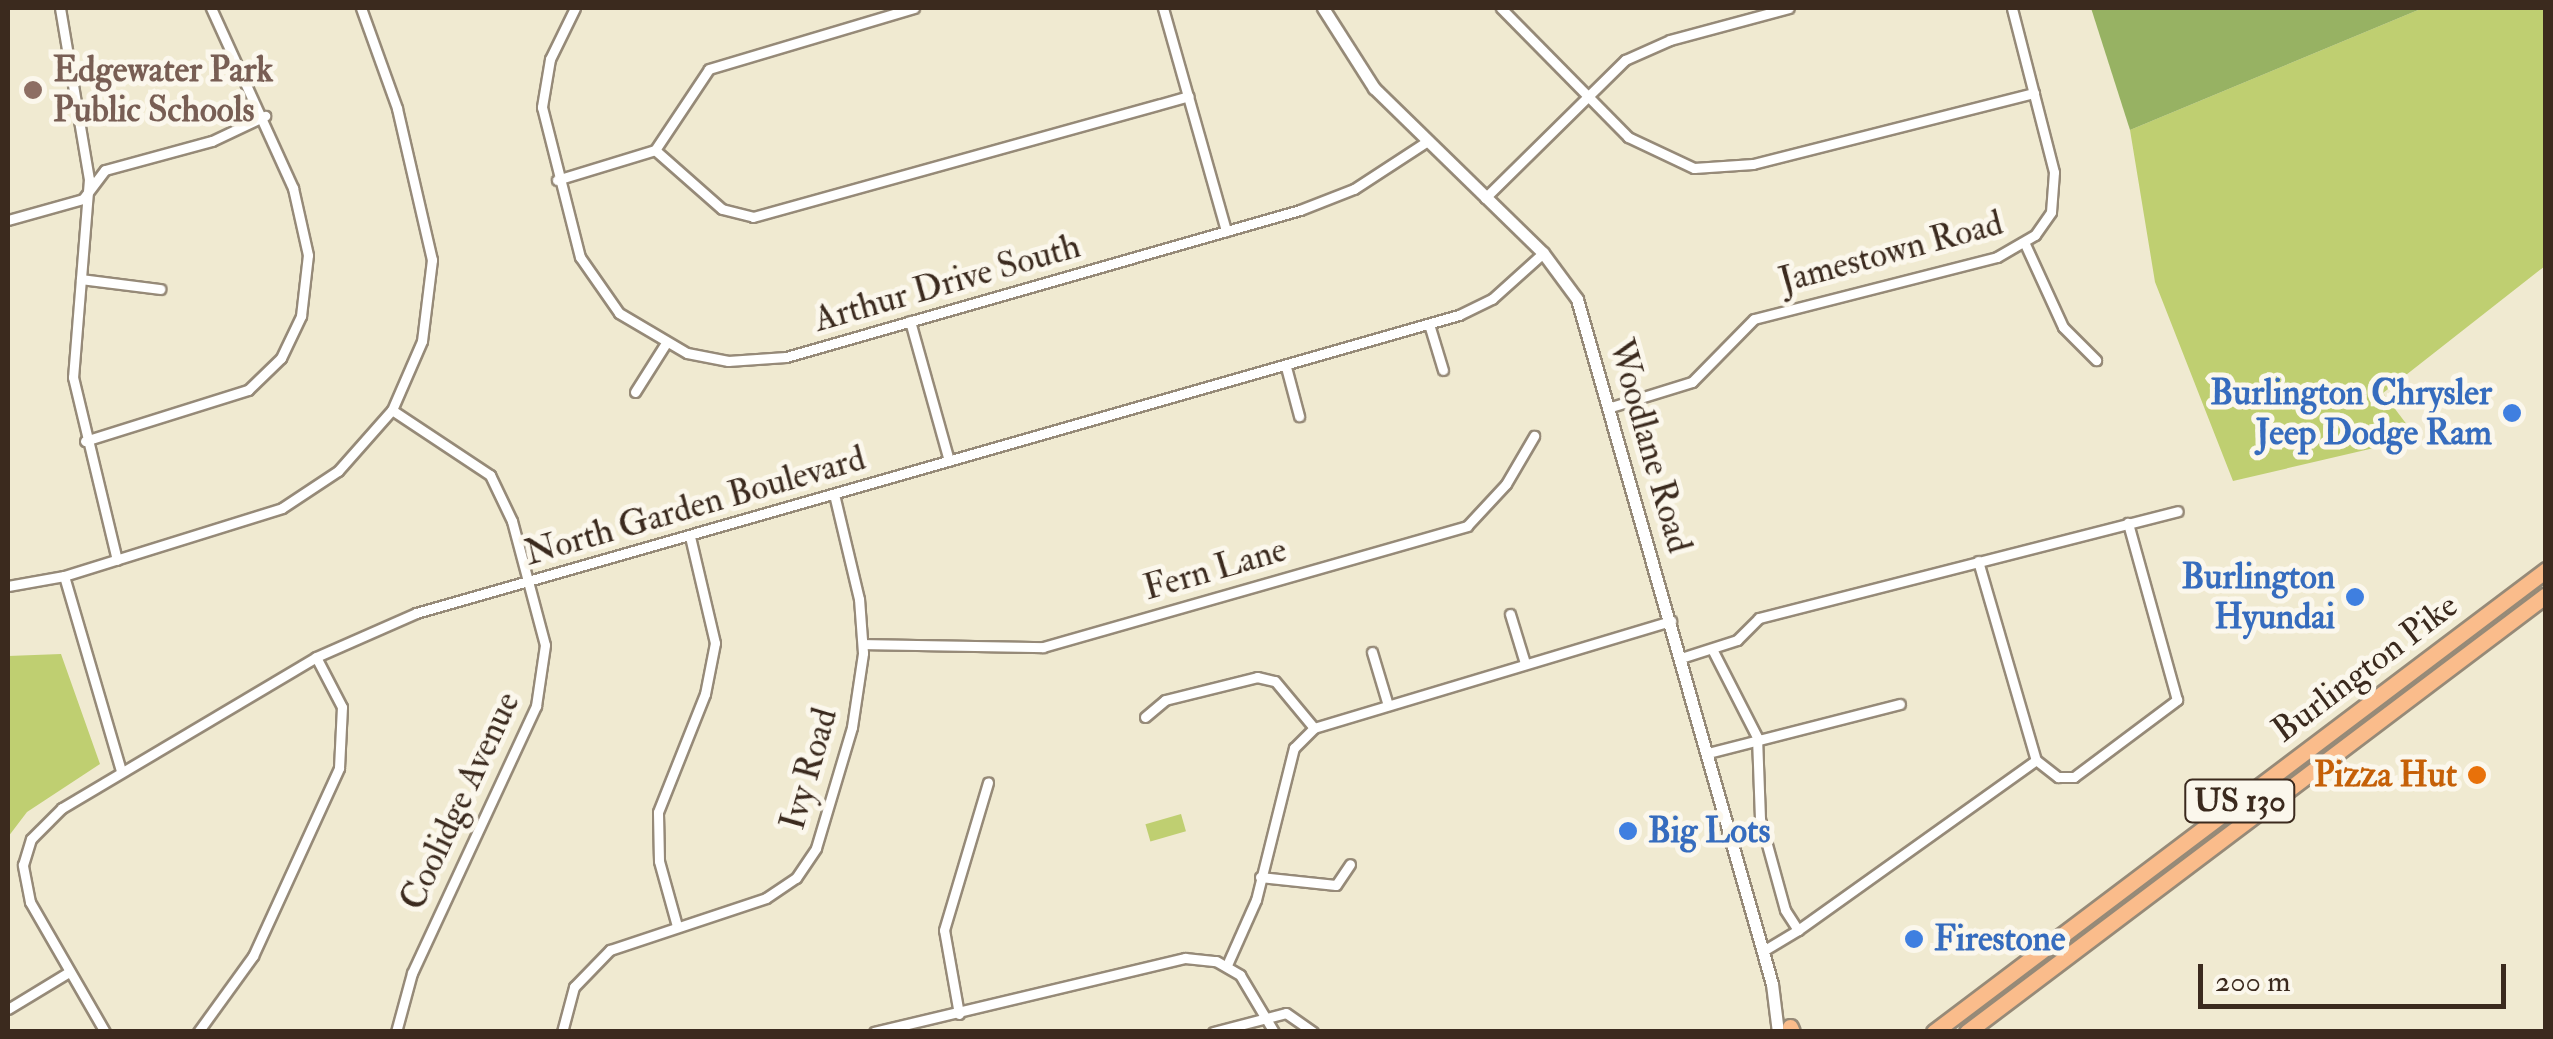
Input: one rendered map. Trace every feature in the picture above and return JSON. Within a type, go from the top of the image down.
[{"type":"highway","name":"Burlington Pike","points":[[1934,1032],[2546,570]]},
{"type":"highway","name":"Burlington Pike","points":[[1967,1032],[2546,595]]},
{"type":"street","points":[[60,8],[89,191],[72,363],[84,441],[117,560]]},
{"type":"street","points":[[84,441],[248,390],[281,358],[304,304],[308,255],[285,162],[211,8]]},
{"type":"street","points":[[8,586],[64,576],[282,508],[338,472],[392,410],[422,341],[432,260],[397,108],[361,8]]},
{"type":"street","points":[[556,180],[655,150],[709,70],[914,8]]},
{"type":"street","points":[[1163,8],[1226,232]]},
{"type":"street","name":"Woodlane Road","points":[[1323,8],[1361,72],[1426,142],[1543,253],[1577,299],[1788,1030]]},
{"type":"street","points":[[1501,8],[1652,153],[1716,169],[2034,93]]},
{"type":"street","points":[[1484,198],[1586,93],[1654,45],[1789,8]]},
{"type":"street","name":"Jamestown Road","points":[[1611,407],[1692,382],[1733,335],[1766,314],[2024,244],[2044,224],[2054,199],[2034,93],[2012,8]]},
{"type":"street","name":"Arthur Drive South","points":[[572,9],[550,59],[542,95],[556,180],[593,282],[619,313],[666,343],[700,356],[757,362],[1226,232],[1354,189],[1426,142]]},
{"type":"street","points":[[655,150],[722,208],[753,217],[1190,96]]},
{"type":"street","points":[[8,220],[76,202],[105,170],[212,141],[265,116]]},
{"type":"street","points":[[2024,244],[2063,327],[2096,360]]},
{"type":"street","name":"North Garden Boulevard","points":[[105,1032],[25,891],[25,852],[49,818],[316,656],[399,618],[1429,324],[1492,298],[1543,253]]},
{"type":"street","points":[[81,279],[160,289]]},
{"type":"street","points":[[910,322],[950,461]]},
{"type":"street","points":[[1429,324],[1442,370]]},
{"type":"street","points":[[634,392],[666,343]]},
{"type":"street","points":[[1286,367],[1299,416]]},
{"type":"street","name":"Coolidge Avenue","points":[[392,410],[490,475],[530,582],[546,645],[541,691],[412,973],[396,1032]]},
{"type":"street","name":"Fern Lane","points":[[863,644],[1043,646],[1467,526],[1506,484],[1534,436]]},
{"type":"street","name":"Ivy Road","points":[[562,1032],[568,997],[599,958],[676,926],[777,892],[810,858],[852,727],[863,644],[857,586],[834,494]]},
{"type":"street","points":[[1682,658],[1737,640],[1759,618],[2178,511]]},
{"type":"street","points":[[1978,562],[2036,760],[2058,777],[2074,777],[2177,700],[2128,523]]},
{"type":"street","points":[[676,926],[658,861],[658,812],[706,694],[715,643],[690,536]]},
{"type":"street","points":[[64,576],[121,771]]},
{"type":"street","points":[[1510,614],[1524,663]]},
{"type":"street","points":[[1227,965],[1260,877],[1294,748],[1314,728],[1387,702],[1671,621]]},
{"type":"street","points":[[1712,649],[1758,738],[1760,819],[1785,910],[1798,930]]},
{"type":"street","points":[[1372,652],[1387,702]]},
{"type":"street","points":[[198,1032],[253,956],[338,768],[342,707],[316,656]]},
{"type":"street","points":[[1145,717],[1166,700],[1257,677],[1275,682],[1314,728]]},
{"type":"street","points":[[1708,753],[1900,704]]},
{"type":"street","points":[[1763,951],[2036,760]]},
{"type":"street","points":[[959,1014],[944,930],[988,782]]},
{"type":"street","points":[[1260,877],[1336,885],[1350,864]]},
{"type":"street","points":[[874,1032],[1174,960],[1227,965],[1250,983],[1274,1032]]},
{"type":"street","points":[[8,1008],[69,972]]},
{"type":"street","points":[[1214,1032],[1266,1016],[1293,1015],[1313,1032]]},
{"type":"green space","points":[[2091,8],[2423,8],[2130,130]]},
{"type":"green space","points":[[2423,8],[2545,8],[2545,266],[2383,393],[2417,438],[2233,481],[2155,282],[2130,130]]},
{"type":"green space","points":[[61,654],[100,764],[27,812],[8,837],[8,656]]},
{"type":"green space","points":[[1181,814],[1186,831],[1150,842],[1145,824]]},
{"type":"place","name":"Edgewater Park Public Schools","points":[[33,90]]},
{"type":"place","name":"Burlington Chrysler Jeep Dodge Ram","points":[[2512,413]]},
{"type":"place","name":"Burlington Hyundai","points":[[2355,597]]},
{"type":"place","name":"Pizza Hut","points":[[2477,775]]},
{"type":"place","name":"Big Lots","points":[[1628,831]]},
{"type":"place","name":"Firestone","points":[[1914,939]]}]
